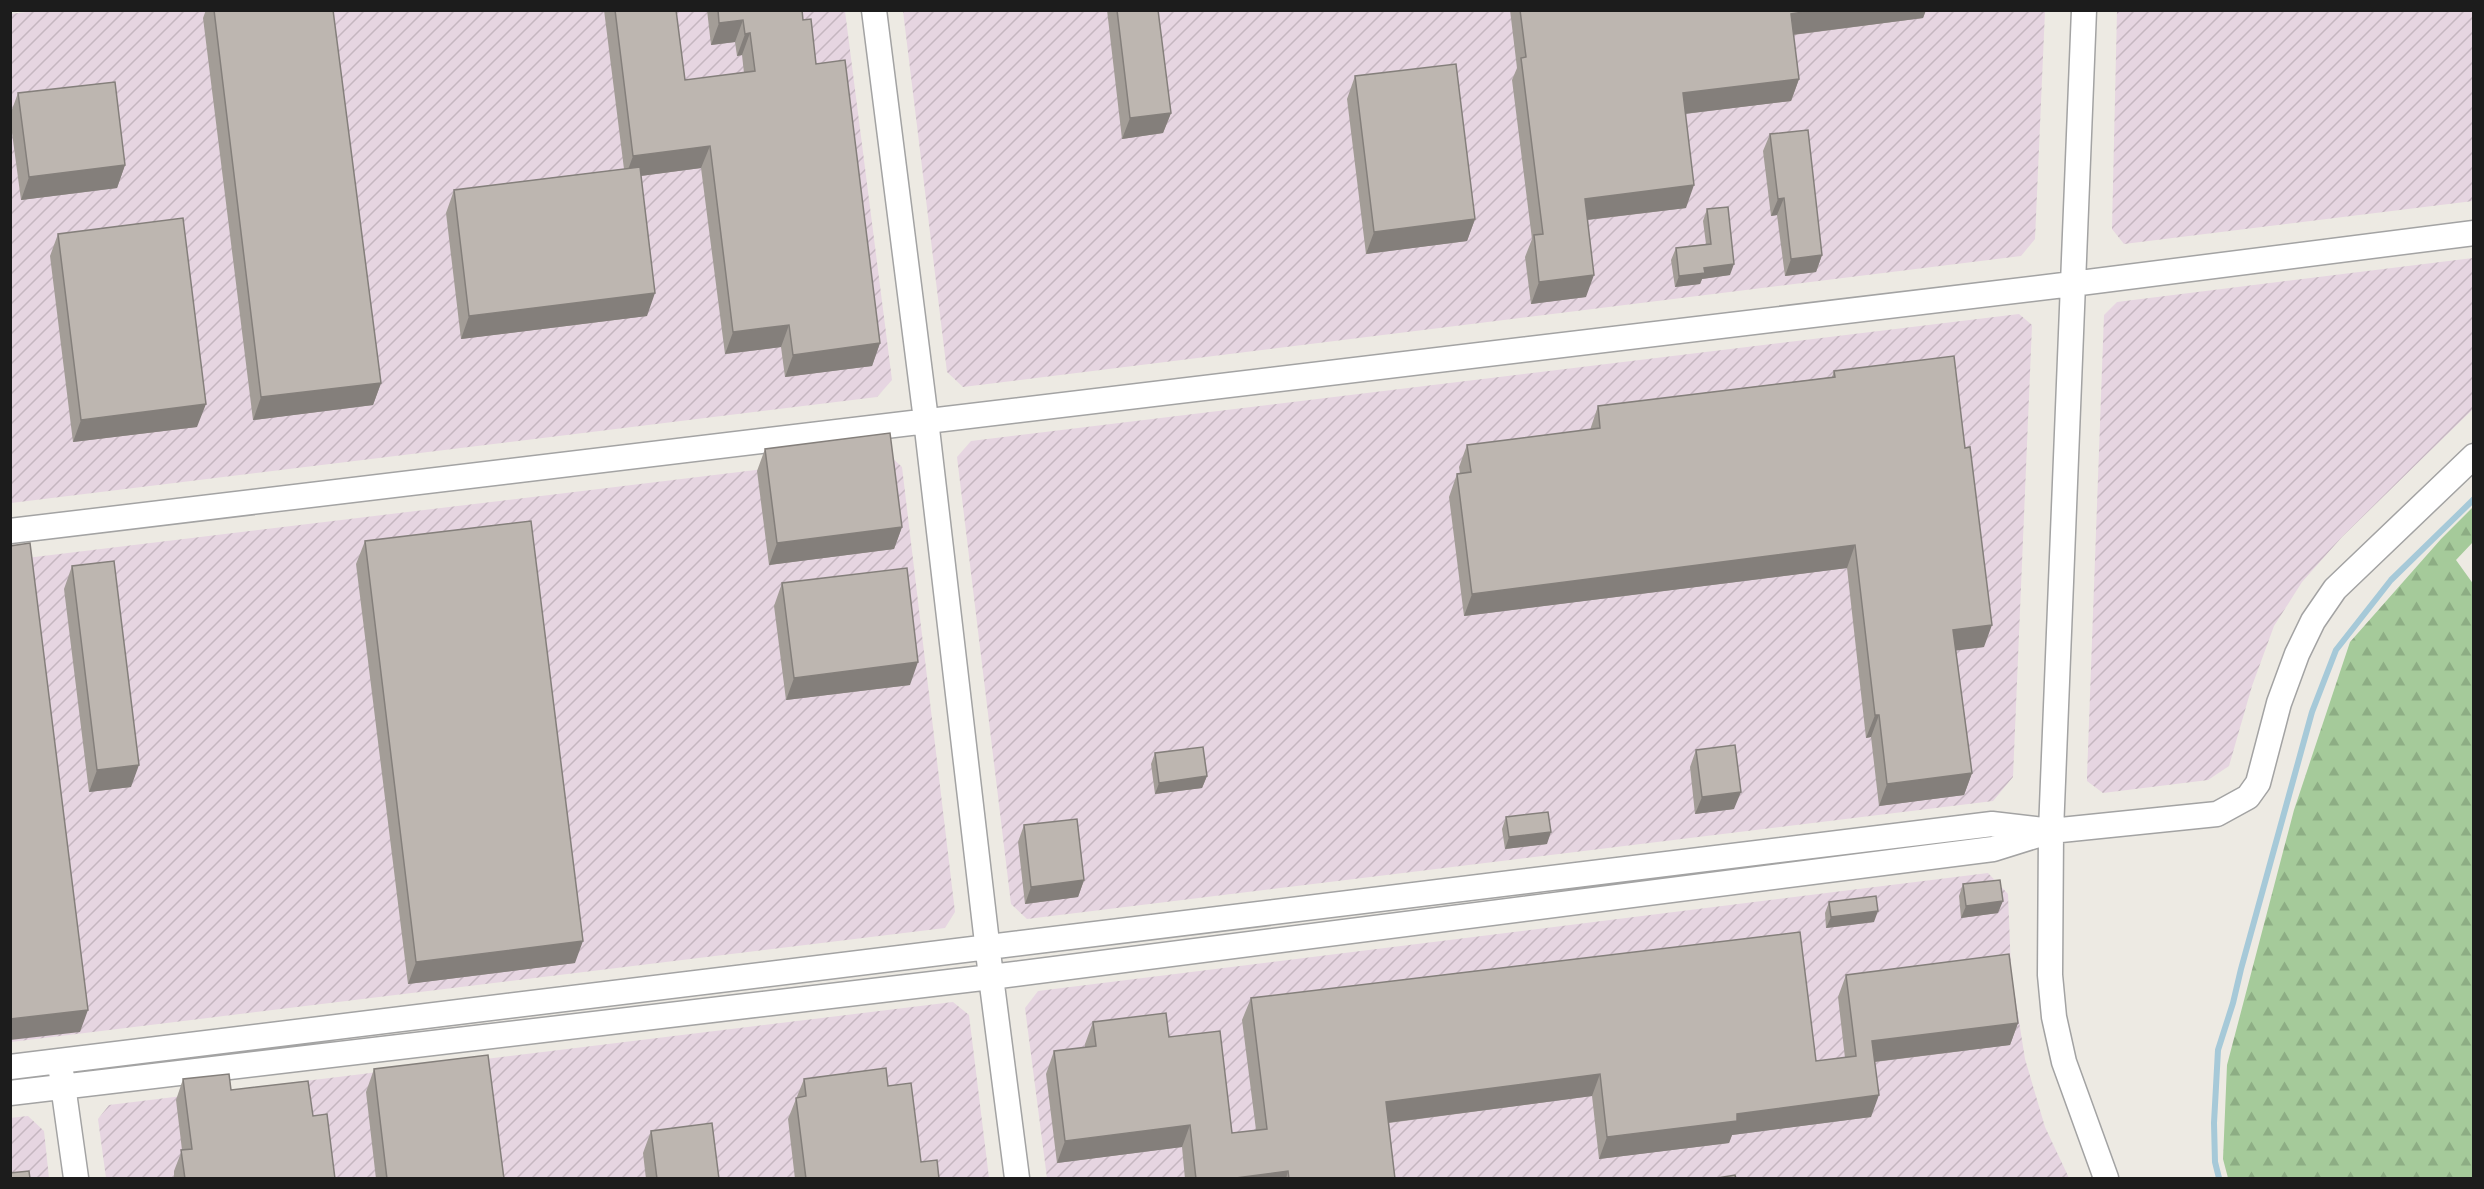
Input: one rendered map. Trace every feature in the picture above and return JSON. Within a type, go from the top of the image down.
[{"type":"street","points":[[874,10],[926,420],[987,947],[1017,1179]]},
{"type":"street","points":[[2084,10],[2051,831],[2050,975],[2054,1017],[2064,1062],[2106,1179]]},
{"type":"street","points":[[10,531],[2072,284],[2474,233]]},
{"type":"street","points":[[10,1093],[991,977],[1993,849],[2051,831],[2217,814],[2248,796],[2258,783],[2279,703],[2297,654],[2313,621],[2335,590],[2474,456]]},
{"type":"street","points":[[10,1067],[1992,824],[2051,831]]},
{"type":"street","points":[[60,1061],[76,1179]]},
{"type":"shaded area","points":[[43,10],[845,11],[892,380],[877,397],[11,503],[10,14]]},
{"type":"shaded area","points":[[903,11],[2045,11],[2035,239],[2021,256],[963,387],[947,372]]},
{"type":"shaded area","points":[[2117,11],[2473,11],[2473,201],[2124,244],[2112,229]]},
{"type":"shaded area","points":[[2473,258],[2473,409],[2342,537],[2302,582],[2274,626],[2252,686],[2229,766],[2208,780],[2103,793],[2087,781],[2087,777],[2104,315],[2117,302]]},
{"type":"shaded area","points":[[2019,314],[2032,325],[2013,777],[1993,801],[1027,919],[1011,904],[957,457],[971,441]]},
{"type":"shaded area","points":[[888,454],[902,467],[955,912],[945,928],[11,1042],[10,560]]},
{"type":"shaded area","points":[[1988,873],[2008,894],[2011,971],[2025,1059],[2045,1127],[2069,1178],[1047,1178],[1025,1008],[1038,991]]},
{"type":"shaded area","points":[[953,1002],[969,1015],[989,1178],[106,1178],[98,1119],[109,1105]]},
{"type":"shaded area","points":[[28,1116],[44,1131],[49,1178],[11,1178],[10,1118]]},
{"type":"green space","points":[[2473,507],[2473,542],[2456,560],[2474,585],[2473,1178],[2228,1178],[2223,1159],[2227,1065],[2294,810],[2350,642],[2441,539]]},
{"type":"building","points":[[214,10],[333,10],[381,383],[261,397]]},
{"type":"building","points":[[615,10],[676,10],[685,80],[755,71],[750,33],[745,34],[743,20],[719,23],[718,10],[802,10],[803,20],[811,19],[816,64],[845,60],[880,343],[793,355],[789,325],[733,332],[710,146],[633,156]]},
{"type":"building","points":[[1117,10],[1158,10],[1171,113],[1130,118]]},
{"type":"building","points":[[1520,10],[1816,10],[1791,14],[1799,79],[1683,93],[1694,185],[1585,199],[1594,275],[1539,282],[1534,235],[1543,234],[1521,58],[1526,57]]},
{"type":"building","points":[[1456,64],[1475,219],[1374,232],[1355,76]]},
{"type":"building","points":[[115,82],[125,165],[29,177],[18,93]]},
{"type":"building","points":[[1808,130],[1822,255],[1791,259],[1784,198],[1778,199],[1770,134]]},
{"type":"building","points":[[640,167],[655,293],[469,316],[454,190]]},
{"type":"building","points":[[1728,207],[1734,264],[1704,268],[1705,273],[1679,276],[1676,248],[1711,244],[1707,209]]},
{"type":"building","points":[[183,218],[206,404],[81,420],[58,234]]},
{"type":"building","points":[[1954,356],[1965,448],[1970,447],[1992,625],[1953,630],[1972,773],[1887,784],[1879,715],[1875,715],[1855,545],[1472,594],[1457,474],[1471,472],[1467,445],[1600,428],[1598,406],[1835,377],[1834,371]]},
{"type":"building","points":[[890,433],[902,527],[777,543],[765,449]]},
{"type":"building","points":[[531,521],[583,941],[416,962],[365,541]]},
{"type":"building","points":[[30,543],[88,1010],[10,1019],[10,546]]},
{"type":"building","points":[[114,561],[139,765],[97,770],[72,566]]},
{"type":"building","points":[[907,568],[918,662],[794,678],[782,583]]},
{"type":"building","points":[[1735,745],[1741,792],[1702,797],[1696,750]]},
{"type":"building","points":[[1203,747],[1207,776],[1159,783],[1155,753]]},
{"type":"building","points":[[1548,812],[1551,832],[1509,837],[1506,817]]},
{"type":"building","points":[[1077,819],[1084,880],[1031,887],[1024,825]]},
{"type":"building","points":[[2000,880],[2003,901],[1966,906],[1963,884]]},
{"type":"building","points":[[1876,896],[1878,911],[1831,917],[1829,902]]},
{"type":"building","points":[[1800,932],[1816,1061],[1856,1056],[1846,975],[2009,954],[2018,1023],[1872,1041],[1879,1095],[1737,1114],[1737,1121],[1607,1137],[1600,1074],[1386,1102],[1395,1179],[1289,1179],[1288,1171],[1228,1179],[1196,1179],[1190,1125],[1065,1141],[1054,1051],[1096,1046],[1093,1022],[1166,1013],[1169,1037],[1220,1031],[1232,1133],[1267,1129],[1251,998]]},
{"type":"building","points":[[488,1055],[504,1179],[387,1179],[374,1069]]},
{"type":"building","points":[[886,1068],[888,1086],[911,1083],[921,1162],[937,1160],[939,1179],[806,1179],[796,1098],[806,1096],[804,1079]]},
{"type":"building","points":[[229,1074],[231,1090],[308,1081],[313,1116],[327,1114],[335,1179],[185,1179],[181,1150],[192,1149],[183,1079]]},
{"type":"building","points":[[712,1123],[719,1179],[657,1179],[651,1131]]},
{"type":"building","points":[[29,1171],[30,1179],[10,1179],[10,1173]]},
{"type":"building","points":[[1735,1175],[1736,1179],[1711,1179]]},
{"type":"waterway","points":[[2219,1178],[2215,1162],[2214,1123],[2218,1050],[2233,1003],[2312,712],[2336,650],[2391,580],[2474,499]]}]
